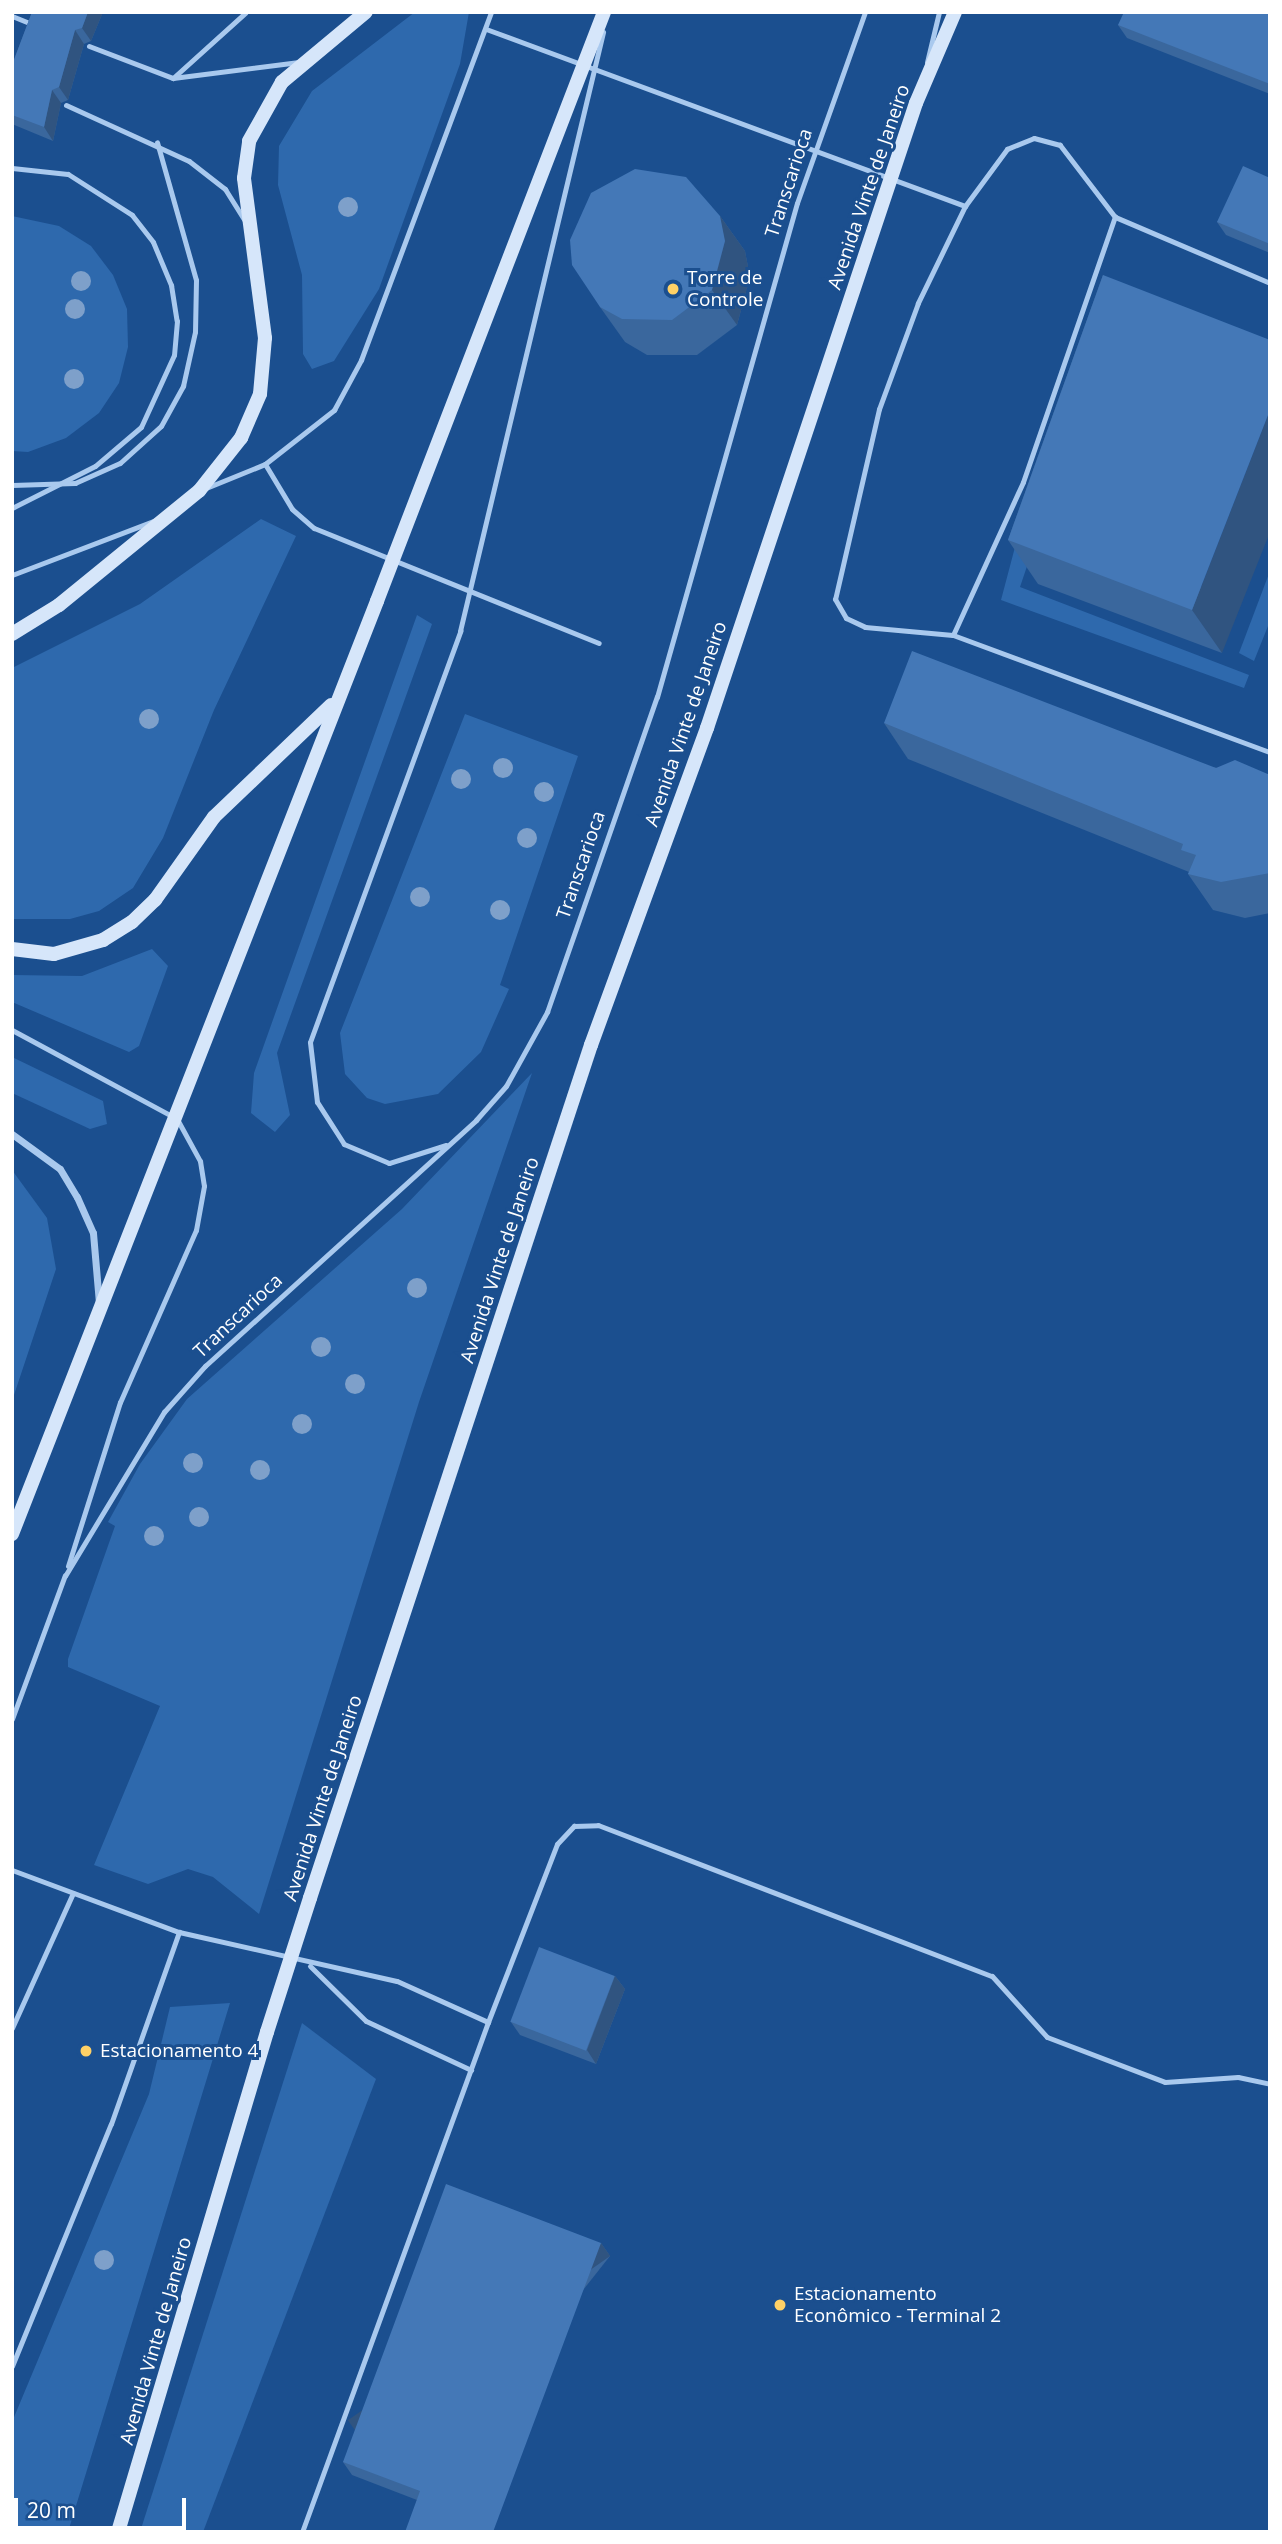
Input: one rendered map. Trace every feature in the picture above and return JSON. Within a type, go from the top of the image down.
[{"type":"street","points":[[12,634],[59,606],[199,491],[241,438],[260,394],[265,338],[248,224],[249,141],[282,82],[366,12]]},
{"type":"street","points":[[12,1534],[177,1119],[335,701],[377,601],[606,12]]},
{"type":"street","name":"Avenida Vinte de Janeiro","points":[[118,2532],[267,2032],[591,1045],[707,728],[916,103],[955,12]]},
{"type":"street","points":[[12,949],[54,954],[103,940],[132,922],[155,901],[214,817],[335,701]]},
{"type":"street","points":[[12,1134],[60,1169],[77,1196],[93,1233],[99,1313]]},
{"type":"lane","points":[[173,78],[246,12]]},
{"type":"lane","points":[[199,491],[265,464],[334,410],[361,360],[491,12]]},
{"type":"lane","points":[[452,1142],[418,1159],[389,1163],[344,1144],[317,1102],[310,1042],[460,631],[606,12]]},
{"type":"lane","name":"Transcarioca","points":[[65,1576],[164,1412],[205,1366],[452,1142],[506,1086],[547,1012],[657,697],[797,203],[865,12]]},
{"type":"lane","points":[[916,103],[939,12]]},
{"type":"lane","points":[[12,16],[40,27]]},
{"type":"lane","points":[[486,29],[965,206]]},
{"type":"lane","points":[[89,46],[173,78],[306,60]]},
{"type":"lane","points":[[66,105],[157,142],[225,189],[248,224]]},
{"type":"lane","points":[[1270,283],[1115,216],[1060,145],[1034,138],[1007,149],[965,206],[918,303],[879,409],[835,599],[846,618],[865,627],[953,635],[1270,752]]},
{"type":"lane","points":[[12,485],[75,483],[120,463],[161,426],[183,386],[195,332],[196,281],[157,142]]},
{"type":"lane","points":[[12,168],[68,174],[132,215],[153,242],[171,285],[177,321],[174,355],[141,427],[95,466],[12,508]]},
{"type":"lane","points":[[953,635],[1023,482],[1115,216]]},
{"type":"lane","points":[[265,464],[292,509],[314,528],[599,643]]},
{"type":"lane","points":[[12,575],[172,514]]},
{"type":"lane","points":[[12,1030],[177,1119]]},
{"type":"lane","name":"Transcarioca","points":[[12,1719],[65,1576],[120,1402],[202,1207],[200,1160],[177,1119]]},
{"type":"lane","points":[[302,2532],[488,2022],[557,1844],[586,1823],[992,1976],[1031,2026],[1059,2042],[1165,2082],[1238,2077],[1270,2084]]},
{"type":"lane","points":[[12,1870],[178,1932],[310,1966],[397,1981],[488,2022]]},
{"type":"lane","points":[[12,2028],[73,1893]]},
{"type":"lane","points":[[12,2366],[111,2124],[178,1932]]},
{"type":"lane","points":[[310,1966],[366,2021],[471,2070]]},
{"type":"shaded area","points":[[415,12],[469,12],[460,64],[379,289],[334,361],[312,369],[303,354],[302,275],[278,185],[279,146],[312,91]]},
{"type":"shaded area","points":[[12,216],[59,226],[91,246],[113,275],[127,309],[128,347],[119,383],[99,413],[66,438],[28,452],[12,451]]},
{"type":"shaded area","points":[[1046,510],[1020,587],[1249,675],[1244,688],[1001,600],[1019,532]]},
{"type":"shaded area","points":[[261,519],[296,536],[214,710],[163,838],[133,888],[99,911],[70,919],[12,919],[12,668],[140,604]]},
{"type":"shaded area","points":[[1270,571],[1270,621],[1254,661],[1239,653]]},
{"type":"shaded area","points":[[417,615],[432,624],[277,1053],[290,1115],[275,1132],[251,1113],[254,1073]]},
{"type":"shaded area","points":[[465,714],[578,756],[500,985],[509,989],[481,1052],[438,1094],[385,1104],[367,1098],[345,1074],[340,1033]]},
{"type":"shaded area","points":[[152,949],[168,966],[139,1046],[129,1052],[12,1002],[12,975],[82,976]]},
{"type":"shaded area","points":[[12,1057],[103,1101],[107,1124],[90,1129],[12,1093]]},
{"type":"shaded area","points":[[532,1073],[419,1402],[259,1914],[213,1877],[188,1869],[148,1884],[94,1865],[160,1706],[68,1667],[68,1659],[115,1526],[108,1522],[140,1464],[187,1399],[402,1209]]},
{"type":"shaded area","points":[[12,1170],[47,1218],[56,1269],[12,1401]]},
{"type":"shaded area","points":[[230,2003],[68,2532],[12,2532],[12,2422],[149,2094],[170,2007]]},
{"type":"shaded area","points":[[302,2023],[376,2079],[203,2532],[140,2532]]},
{"type":"building","points":[[32,12],[88,12],[82,28],[75,30],[59,87],[52,90],[44,127],[12,115],[12,65]]},
{"type":"building","points":[[1124,12],[1270,14],[1270,84],[1118,25]]},
{"type":"building","points":[[1243,166],[1270,178],[1270,244],[1217,222]]},
{"type":"building","name":"Torre de Controle","points":[[635,169],[686,177],[720,216],[725,241],[712,290],[672,320],[622,319],[600,307],[572,265],[570,240],[591,193]]},
{"type":"building","points":[[1103,275],[1270,340],[1270,410],[1192,610],[1008,540]]},
{"type":"building","points":[[912,651],[1216,768],[1235,760],[1270,775],[1270,873],[1221,882],[1188,874],[1196,855],[1181,850],[1183,844],[884,723]]},
{"type":"building","points":[[539,1947],[615,1976],[586,2051],[510,2022]]},
{"type":"building","points":[[446,2184],[601,2243],[493,2532],[405,2532],[420,2491],[343,2462]]},
{"type":"place","name":"Torre de Controle","points":[[673,289]]},
{"type":"place","name":"Estacionamento 4","points":[[86,2051]]},
{"type":"place","name":"Estacionamento Econômico - Terminal 2","points":[[780,2305]]}]
